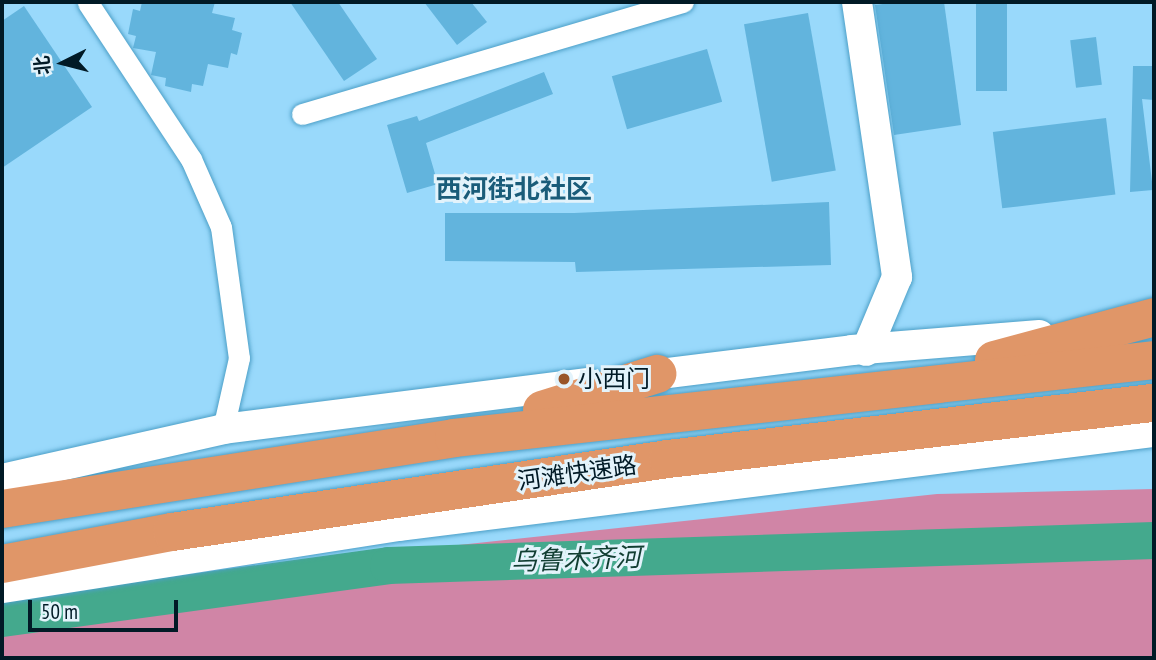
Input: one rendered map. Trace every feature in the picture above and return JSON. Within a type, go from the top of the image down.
[{"type":"highway","points":[[869,395],[1154,317]]},
{"type":"highway","name":"河滩快速路","points":[[5,501],[454,438],[869,395],[1154,360]]},
{"type":"highway","points":[[454,438],[657,374]]},
{"type":"highway","name":"河滩快速路","points":[[2,564],[172,531],[641,463],[1154,403]]},
{"type":"highway","points":[[904,434],[1107,436]]},
{"type":"street","points":[[302,114],[683,2]]},
{"type":"street","points":[[857,2],[897,277],[866,351]]},
{"type":"street","points":[[88,3],[191,159],[221,227],[239,358],[223,429]]},
{"type":"street","points":[[5,501],[223,429],[657,374],[1154,324]]},
{"type":"street","points":[[2,588],[398,527],[1154,432]]},
{"type":"shaded area","points":[[1154,489],[1154,658],[2,658],[2,615],[347,557],[937,494]]},
{"type":"building","points":[[142,2],[215,2],[212,13],[235,18],[232,30],[242,33],[237,55],[231,53],[228,68],[208,64],[203,86],[192,84],[191,92],[165,86],[166,78],[151,75],[156,52],[133,48],[136,36],[128,34],[133,9],[140,11]]},
{"type":"building","points":[[290,2],[338,2],[377,59],[344,81]]},
{"type":"building","points":[[424,2],[471,2],[487,22],[457,45]]},
{"type":"building","points":[[944,2],[961,125],[894,135],[875,5]]},
{"type":"building","points":[[976,2],[1007,2],[1007,91],[976,91]]},
{"type":"building","points":[[24,6],[92,107],[2,168],[2,21]]},
{"type":"building","points":[[808,13],[836,171],[772,182],[744,24]]},
{"type":"building","points":[[1096,37],[1102,85],[1076,88],[1070,40]]},
{"type":"building","points":[[707,49],[722,102],[627,129],[612,76]]},
{"type":"building","points":[[1133,66],[1154,66],[1154,100],[1142,99],[1153,190],[1130,192]]},
{"type":"building","points":[[544,72],[553,94],[426,143],[438,184],[407,193],[387,125],[417,116],[419,121]]},
{"type":"building","points":[[1106,118],[1115,194],[1002,208],[993,132]]},
{"type":"building","points":[[829,202],[831,265],[576,272],[575,262],[445,261],[445,213],[574,213]]},
{"type":"waterway","name":"乌鲁木齐河","points":[[2,618],[388,565],[1154,540]]},
{"type":"place","name":"小西门","points":[[564,379]]},
{"type":"district","name":"西河街北社区","points":[[514,189]]}]
